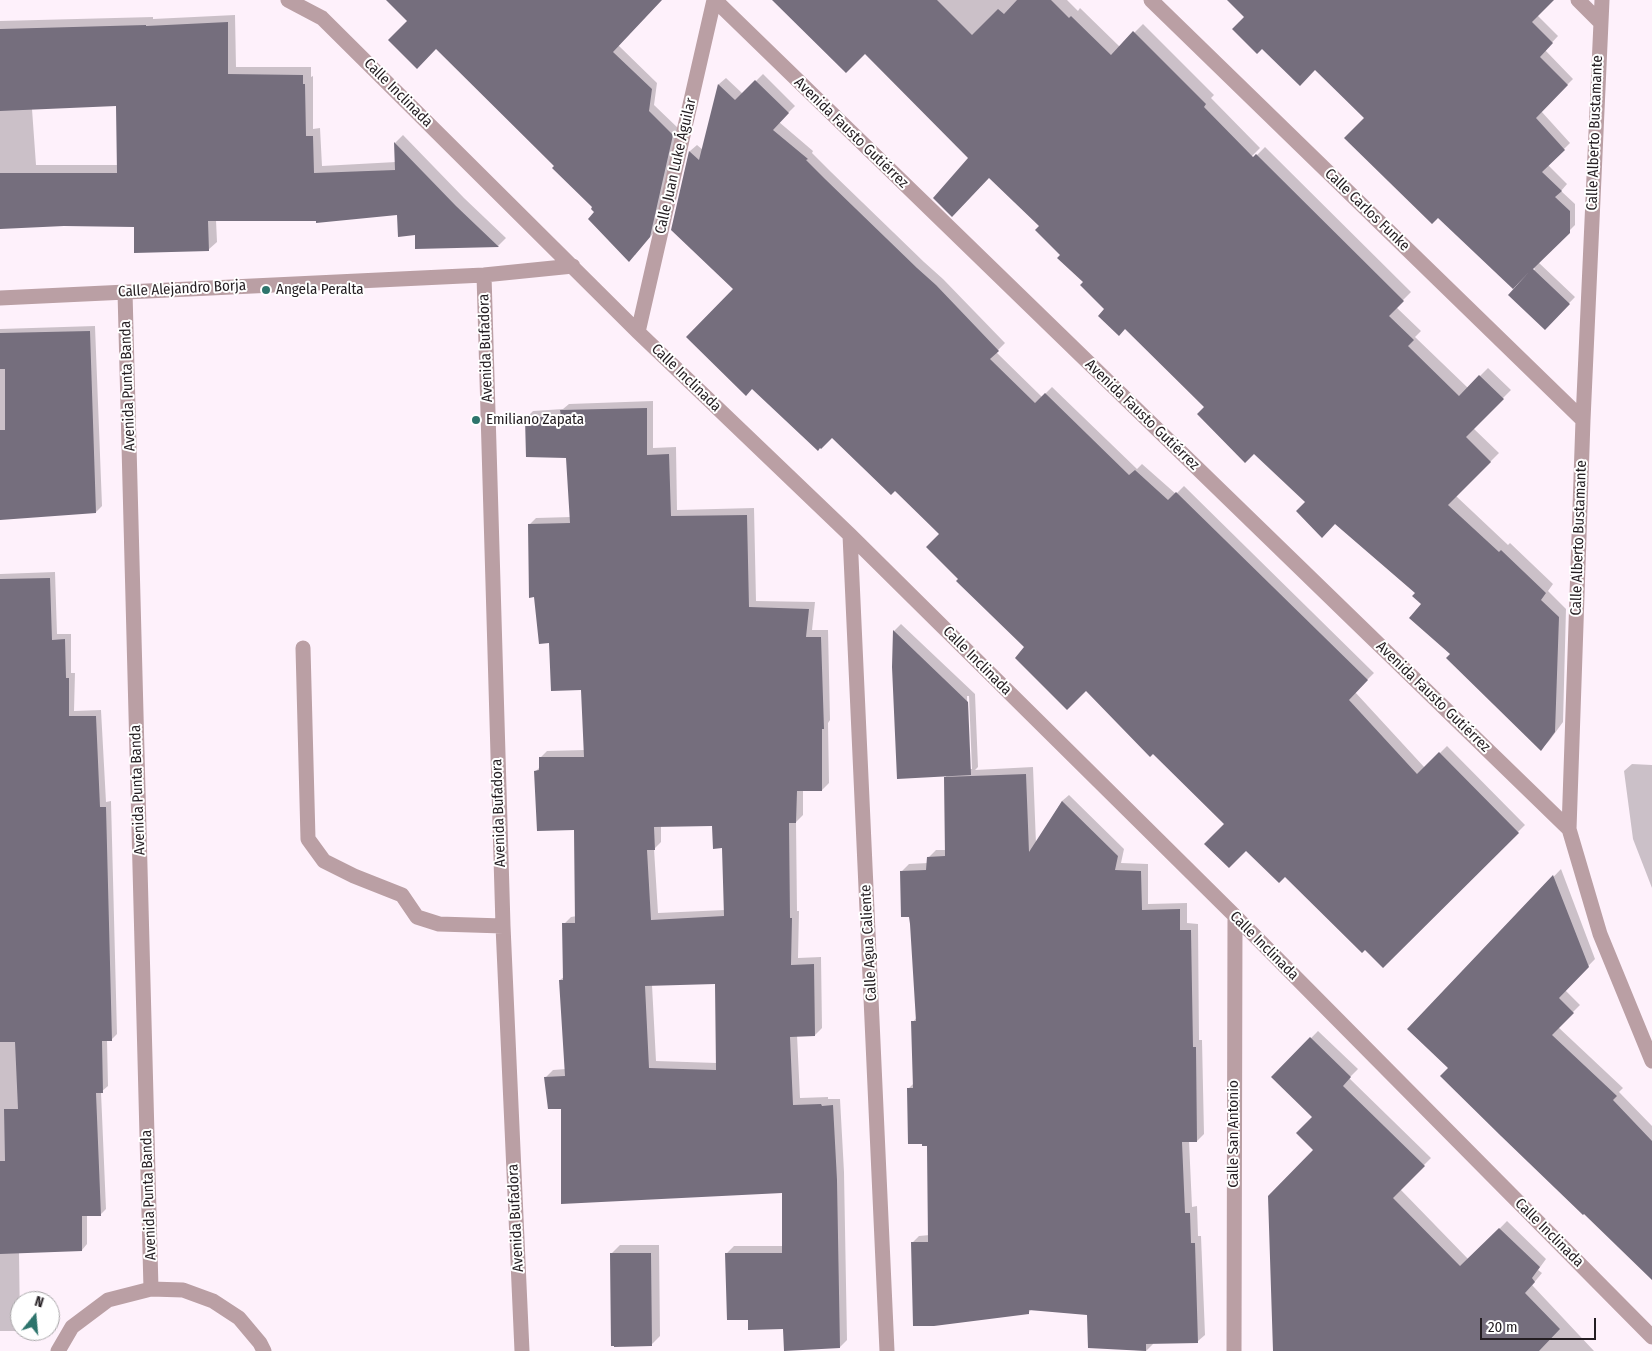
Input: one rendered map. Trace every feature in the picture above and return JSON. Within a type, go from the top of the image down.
[{"type":"street","name":"Calle Inclinada","points":[[288,0],[322,18],[638,332],[850,535],[1235,916],[1652,1337]]},
{"type":"street","name":"Calle Juan Luke Águilar","points":[[638,332],[715,0]]},
{"type":"street","name":"Avenida Fausto Gutiérrez","points":[[715,0],[1569,829]]},
{"type":"street","name":"Calle Carlos Funke","points":[[1151,0],[1583,420]]},
{"type":"street","points":[[1578,0],[1600,22]]},
{"type":"street","name":"Calle Alberto Bustamante","points":[[1602,0],[1583,420],[1569,829],[1600,934],[1652,1061]]},
{"type":"street","name":"Calle Alejandro Borja","points":[[0,298],[484,275],[573,266]]},
{"type":"street","name":"Avenida Bufadora","points":[[484,275],[503,926],[522,1351]]},
{"type":"street","name":"Avenida Punta Banda","points":[[125,292],[152,1289]]},
{"type":"street","name":"Calle Agua Caliente","points":[[850,535],[887,1351]]},
{"type":"street","points":[[303,648],[308,840],[324,861],[354,876],[402,895],[416,916],[439,924],[503,926]]},
{"type":"street","name":"Calle San Antonio","points":[[1234,1351],[1235,916]]},
{"type":"street","points":[[58,1351],[72,1327],[108,1300],[152,1289],[183,1290],[213,1301],[240,1318],[264,1351]]},
{"type":"building","points":[[386,0],[662,0],[613,52],[652,89],[649,111],[673,135],[650,237],[629,262],[588,219],[594,212],[591,209],[592,207],[552,168],[554,166],[436,49],[417,69],[388,40],[407,21]]},
{"type":"building","points":[[772,0],[937,0],[972,35],[998,9],[1004,14],[1017,0],[1051,0],[1069,18],[1071,16],[1111,55],[1133,31],[1206,104],[1204,107],[1253,157],[1256,154],[1404,301],[1389,316],[1414,340],[1408,346],[1459,396],[1479,375],[1504,399],[1466,437],[1491,462],[1448,505],[1499,552],[1501,550],[1546,593],[1541,600],[1559,617],[1555,732],[1541,751],[1446,658],[1450,654],[1409,618],[1421,604],[1412,596],[1415,593],[1335,524],[1322,538],[1296,511],[1305,502],[1254,454],[1245,463],[1197,414],[1204,407],[1125,329],[1119,336],[1098,316],[1104,309],[1080,285],[1083,282],[1057,258],[1060,255],[1035,230],[1039,226],[989,178],[952,217],[933,198],[968,158],[865,54],[846,73]]},
{"type":"building","points":[[1227,0],[1554,0],[1532,22],[1553,43],[1540,57],[1568,85],[1536,118],[1565,150],[1542,172],[1562,191],[1555,197],[1570,211],[1570,233],[1533,269],[1570,304],[1545,330],[1508,295],[1529,272],[1513,289],[1438,218],[1432,224],[1344,138],[1364,118],[1315,70],[1300,86],[1262,49],[1257,54],[1232,29],[1244,17]]},
{"type":"building","points":[[228,22],[228,74],[303,75],[303,84],[305,84],[306,136],[313,136],[314,173],[395,170],[394,142],[499,247],[415,249],[415,235],[398,237],[397,215],[316,223],[316,221],[208,221],[209,251],[134,253],[134,227],[64,226],[0,229],[0,173],[117,173],[116,106],[0,111],[0,29]]},
{"type":"building","points":[[755,80],[789,113],[773,130],[808,159],[806,160],[936,285],[999,351],[990,359],[1035,403],[1045,393],[1129,475],[1135,470],[1168,500],[1176,492],[1368,680],[1349,700],[1417,774],[1439,752],[1519,833],[1383,968],[1365,950],[1362,953],[1285,877],[1279,883],[1246,851],[1229,868],[1204,844],[1224,824],[1153,754],[1150,757],[1086,691],[1067,710],[1015,658],[1024,647],[956,581],[958,579],[926,547],[939,534],[895,491],[891,495],[832,438],[818,451],[752,389],[746,396],[686,337],[733,289],[671,230],[689,151],[699,160],[718,84],[735,100]]},
{"type":"building","points":[[90,331],[96,513],[0,520],[0,430],[5,430],[5,369],[0,369],[0,333]]},
{"type":"building","points":[[647,408],[647,455],[669,454],[671,516],[747,515],[749,607],[809,609],[806,637],[821,637],[824,729],[822,729],[822,791],[797,791],[796,823],[789,823],[790,918],[792,918],[791,965],[814,964],[815,1036],[790,1037],[793,1105],[833,1105],[837,1180],[840,1348],[784,1351],[783,1329],[748,1330],[748,1320],[727,1320],[725,1253],[782,1253],[782,1193],[561,1204],[561,1109],[548,1109],[544,1077],[565,1076],[559,980],[563,980],[562,923],[575,923],[574,830],[537,831],[534,771],[539,770],[539,757],[584,757],[581,690],[551,691],[549,643],[539,644],[534,597],[529,598],[528,524],[570,523],[566,458],[526,457],[525,418],[561,416],[560,410]],"holes":[[[712,826],[713,849],[722,848],[724,916],[651,920],[647,850],[655,850],[654,827]],[[715,984],[716,1070],[649,1068],[645,986]]]},
{"type":"building","points":[[50,578],[52,640],[65,639],[66,678],[69,678],[69,716],[96,716],[100,807],[106,807],[112,1041],[102,1041],[103,1093],[96,1093],[101,1216],[82,1216],[82,1251],[0,1254],[0,1161],[5,1161],[4,1109],[18,1109],[15,1042],[0,1042],[0,579]]},
{"type":"building","points":[[893,630],[968,702],[971,775],[897,779],[892,667]]},
{"type":"building","points":[[1026,774],[1029,852],[1062,801],[1118,856],[1115,870],[1141,871],[1142,910],[1180,909],[1180,930],[1191,930],[1193,1047],[1196,1047],[1197,1142],[1182,1142],[1185,1213],[1190,1213],[1191,1243],[1195,1243],[1198,1343],[1146,1344],[1146,1351],[1088,1348],[1087,1315],[1029,1310],[1029,1314],[934,1326],[913,1326],[911,1242],[928,1242],[927,1146],[908,1144],[907,1088],[913,1088],[911,1021],[916,1021],[910,924],[909,917],[901,917],[900,871],[926,870],[927,857],[945,856],[944,777]]},
{"type":"building","points":[[1553,875],[1589,967],[1559,998],[1574,1013],[1552,1035],[1617,1096],[1613,1100],[1652,1141],[1652,1280],[1440,1076],[1448,1068],[1407,1029]]},
{"type":"building","points":[[1310,1037],[1351,1077],[1343,1086],[1425,1166],[1393,1198],[1460,1266],[1499,1228],[1540,1267],[1532,1278],[1535,1282],[1525,1293],[1560,1329],[1539,1351],[1273,1351],[1268,1196],[1313,1150],[1296,1133],[1312,1117],[1271,1077]]},
{"type":"building","points":[[610,1253],[651,1253],[652,1346],[611,1346]]},
{"type":"place","name":"Angela Peralta","points":[[266,290]]},
{"type":"place","name":"Emiliano Zapata","points":[[476,420]]}]
